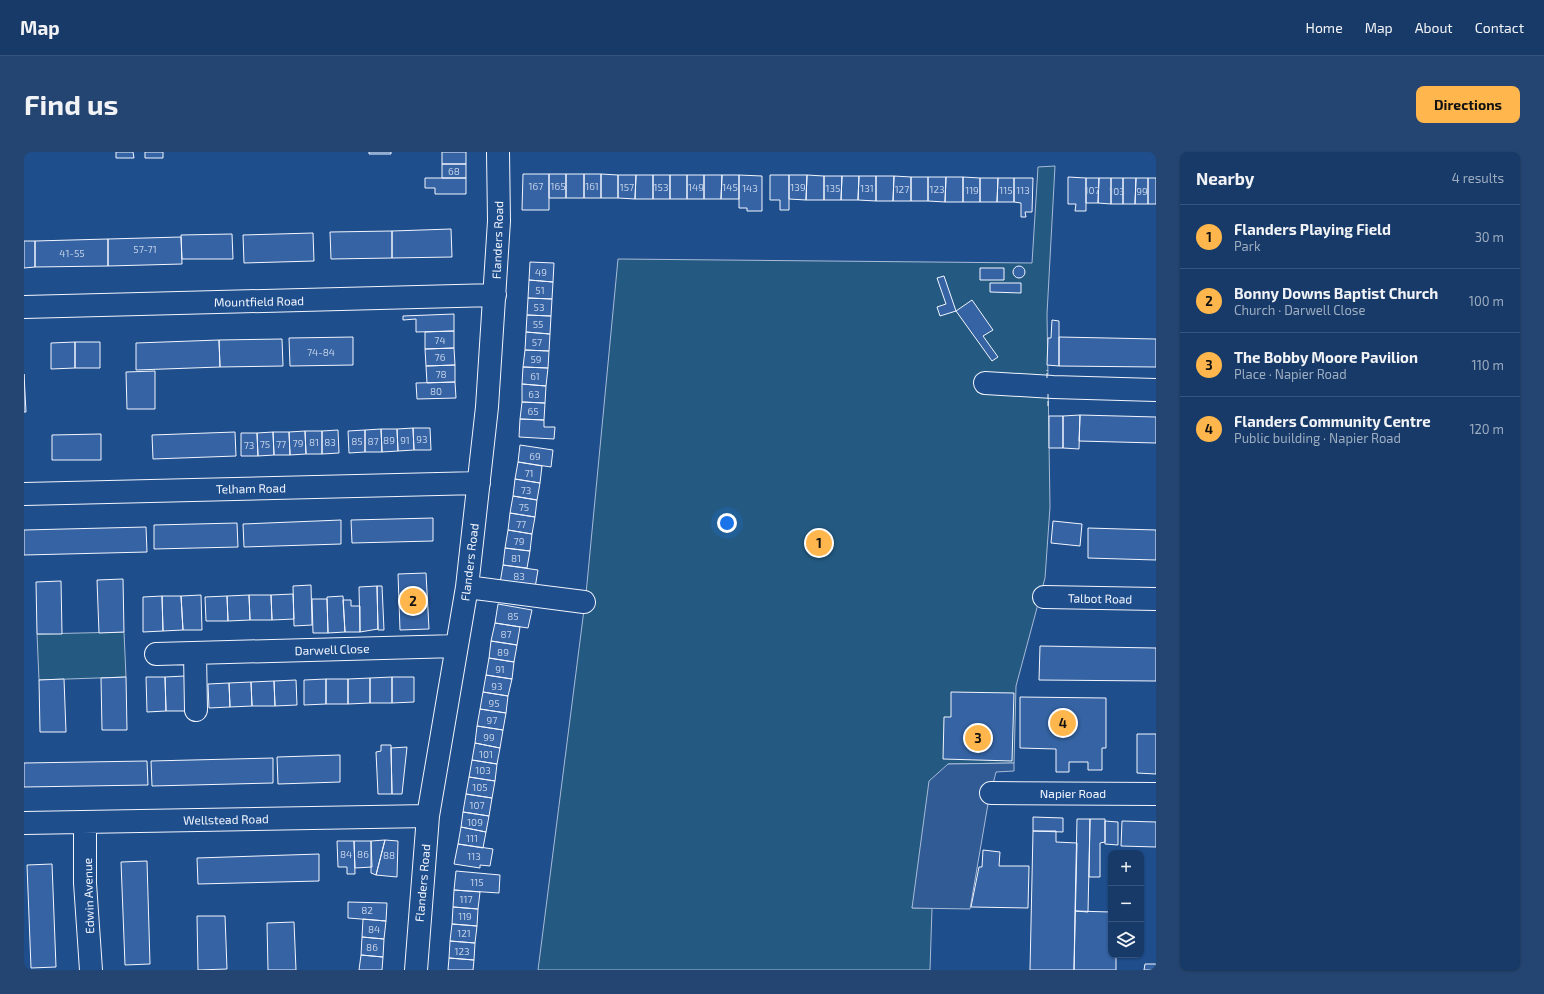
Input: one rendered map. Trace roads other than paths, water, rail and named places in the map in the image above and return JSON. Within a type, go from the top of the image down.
[{"type":"street","name":"Flanders Road","points":[[416,970],[428,816],[467,587],[487,408],[499,221],[498,152]]},
{"type":"street","name":"Mountfield Road","points":[[24,307],[495,295]]},
{"type":"street","points":[[986,383],[1053,387],[1156,390]]},
{"type":"street","name":"Telham Road","points":[[24,494],[479,483]]},
{"type":"street","points":[[467,587],[584,602]]},
{"type":"street","name":"Talbot Road","points":[[1044,597],[1156,599]]},
{"type":"street","name":"Darwell Close","points":[[156,654],[456,646]]},
{"type":"street","points":[[196,710],[201,653]]},
{"type":"street","name":"Napier Road","points":[[991,793],[1156,794]]},
{"type":"street","name":"Wellstead Road","points":[[24,823],[428,816]]},
{"type":"street","name":"Edwin Avenue","points":[[85,822],[86,883],[91,970]]},
{"type":"place","name":"Flanders Playing Field","points":[[819,543]]},
{"type":"place","name":"Bonny Downs Baptist Church","points":[[413,601]]},
{"type":"place","name":"Flanders Community Centre","points":[[1063,723]]},
{"type":"place","name":"The Bobby Moore Pavilion","points":[[978,738]]}]
